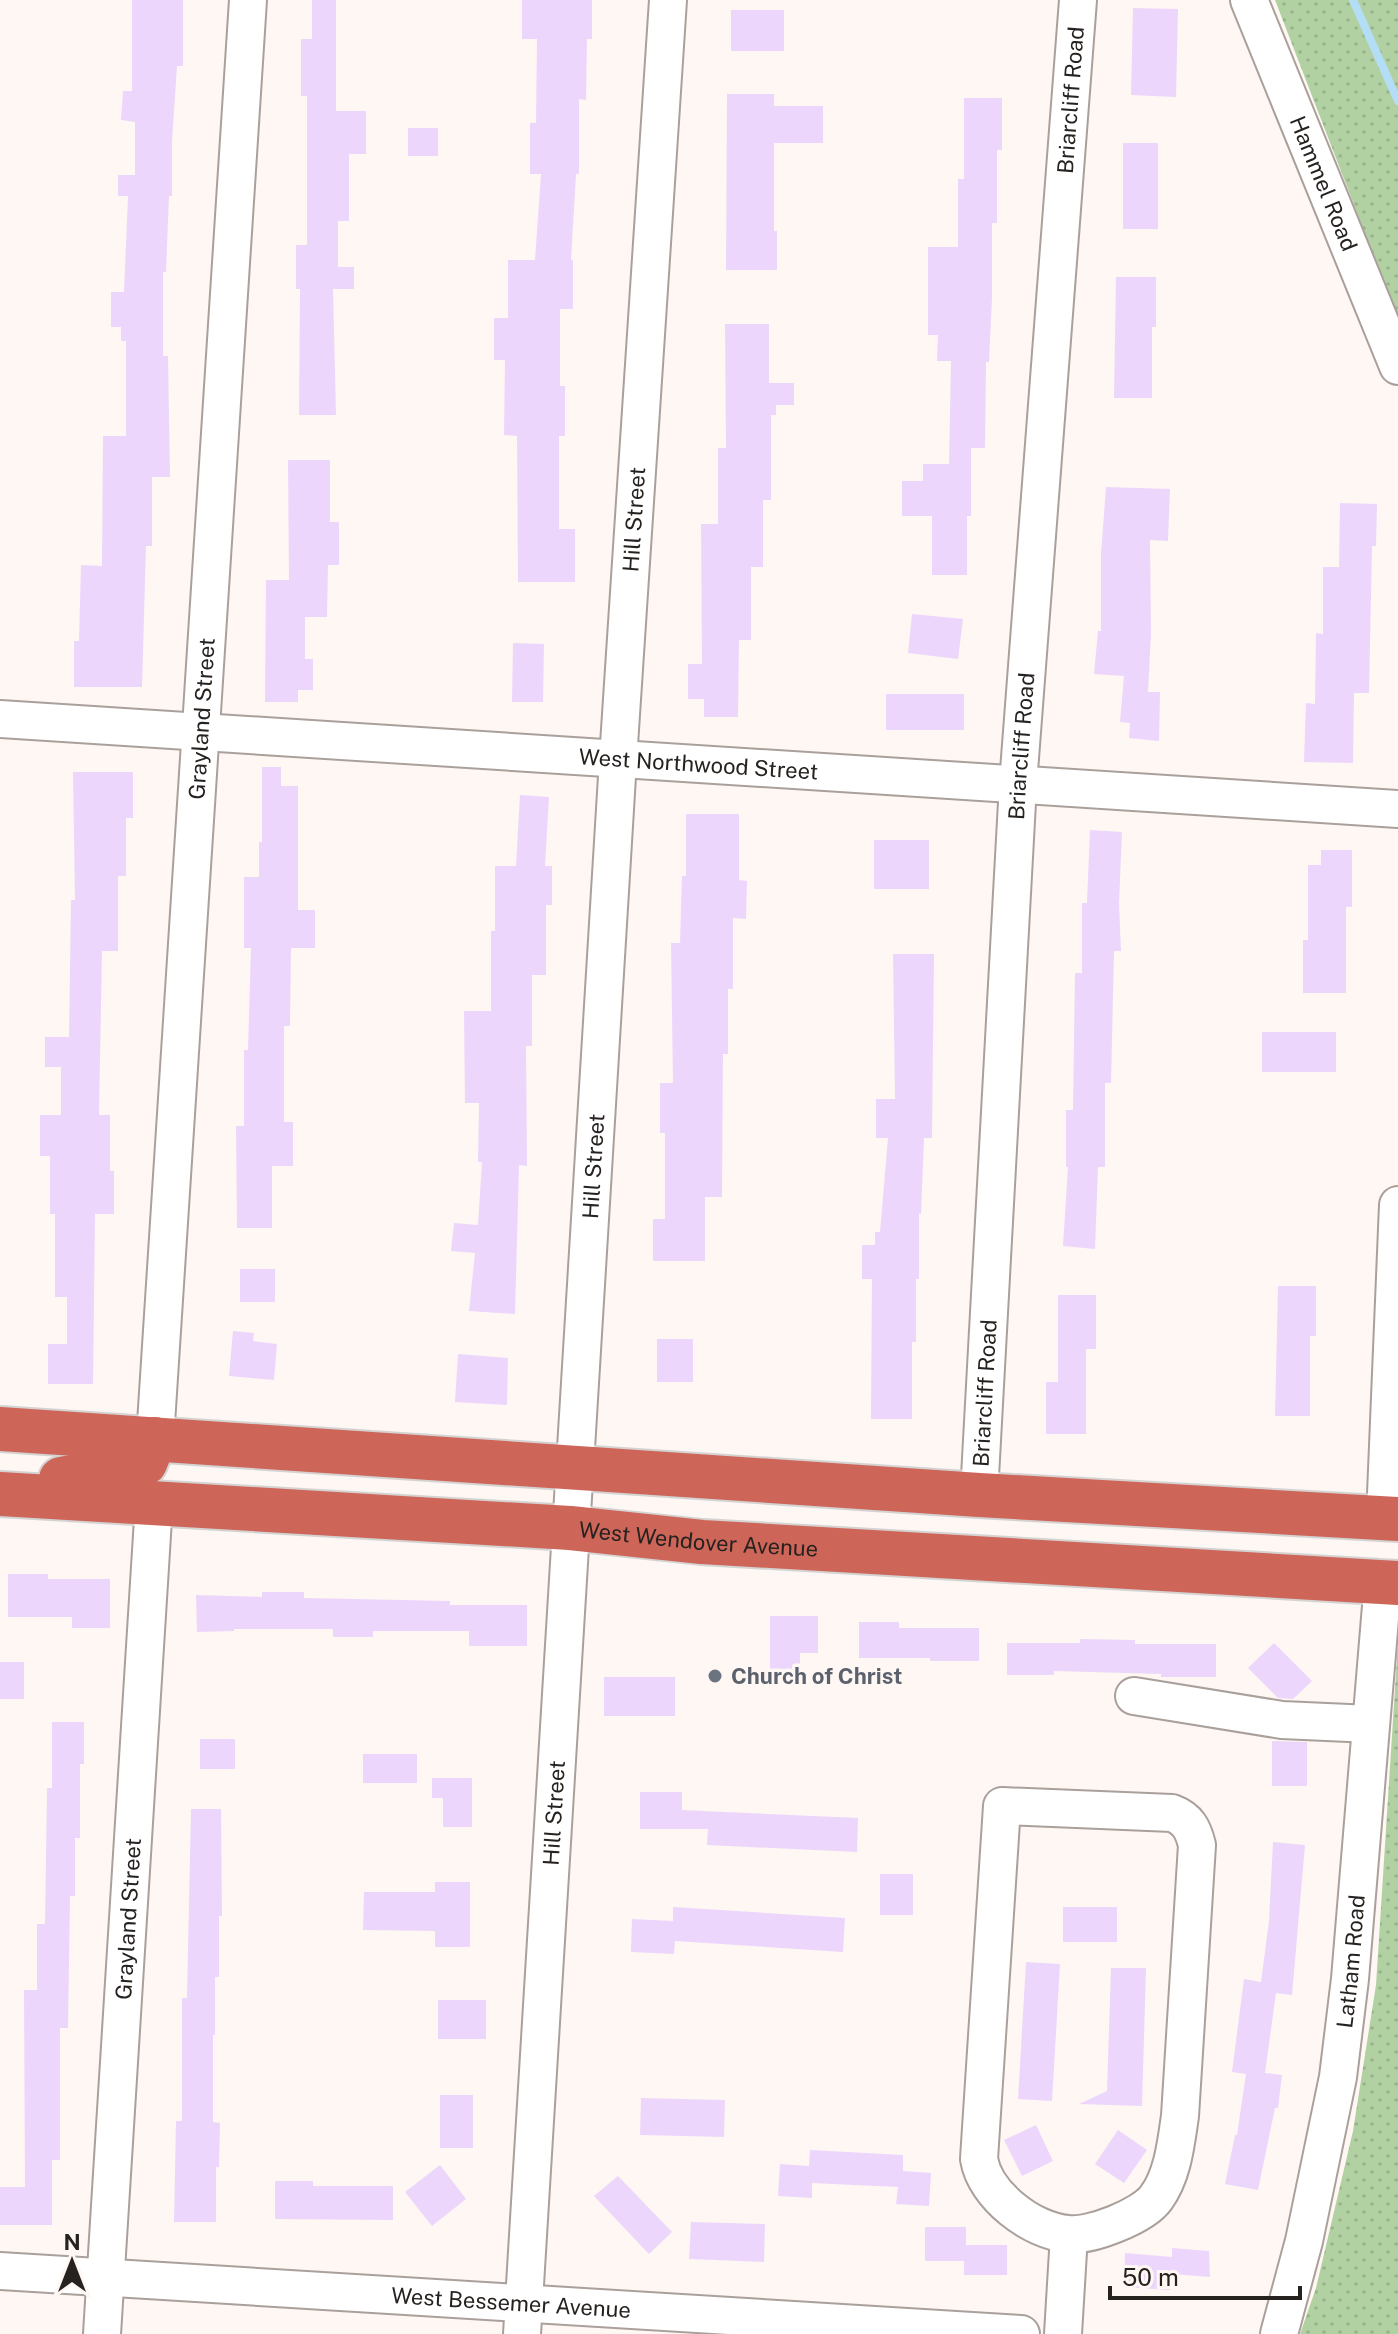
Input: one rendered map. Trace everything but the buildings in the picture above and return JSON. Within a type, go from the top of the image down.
[{"type":"highway","points":[[0,1429],[979,1495],[1392,1518]]},
{"type":"highway","points":[[0,1493],[92,1472],[129,1470],[145,1463],[155,1439]]},
{"type":"highway","name":"West Wendover Avenue","points":[[0,1493],[570,1528],[702,1542],[1391,1583]]},
{"type":"street","name":"Grayland Street","points":[[155,1439],[248,0]]},
{"type":"street","name":"Hill Street","points":[[523,2318],[618,760],[668,0]]},
{"type":"street","name":"Briarcliff Road","points":[[979,1495],[1018,784],[1078,0]]},
{"type":"street","name":"Hammel Road","points":[[1249,0],[1398,366]]},
{"type":"street","name":"West Northwood Street","points":[[0,719],[1398,809]]},
{"type":"street","points":[[1392,1518],[1398,1205]]},
{"type":"street","name":"Grayland Street","points":[[102,2334],[154,1503]]},
{"type":"street","name":"Latham Road","points":[[1279,2334],[1304,2241],[1338,2077],[1350,1979],[1371,1724],[1391,1583]]},
{"type":"street","points":[[1134,1696],[1282,1720],[1371,1724]]},
{"type":"street","points":[[1002,1806],[1172,1813],[1182,1817],[1193,1830],[1197,1845],[1180,2116],[1173,2158],[1156,2199],[1141,2211],[1117,2224],[1069,2235],[1051,2230],[1014,2210],[991,2190],[981,2172],[979,2159],[988,1986],[1002,1806]]},
{"type":"street","points":[[1063,2334],[1069,2235]]},
{"type":"street","name":"West Bessemer Avenue","points":[[0,2271],[105,2278],[523,2318],[1021,2334]]},
{"type":"green space","points":[[1275,0],[1398,0],[1398,319]]},
{"type":"green space","points":[[1398,1642],[1398,2334],[1300,2334],[1316,2288],[1353,2131],[1376,1985]]},
{"type":"waterway","points":[[1353,0],[1398,101]]},
{"type":"place","name":"Church of Christ","points":[[715,1676]]}]
